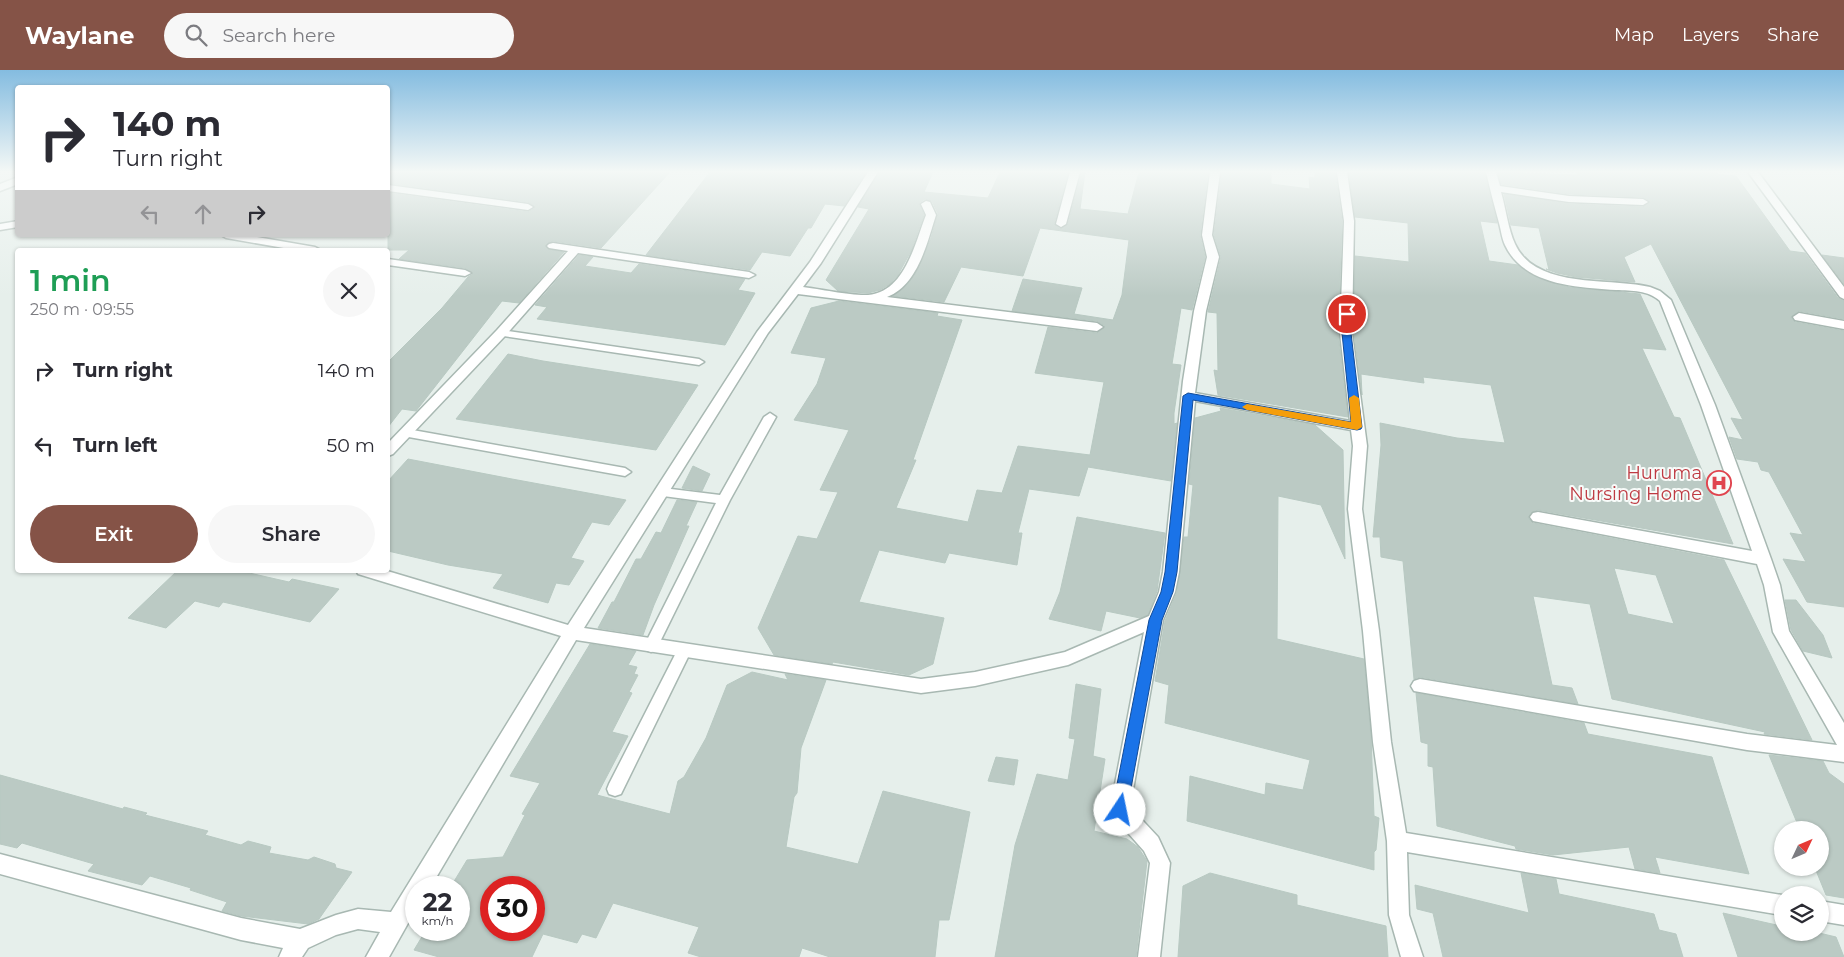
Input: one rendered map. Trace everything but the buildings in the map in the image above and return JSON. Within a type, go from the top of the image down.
[{"type":"street","points":[[425,876],[572,633],[763,332],[815,263],[847,213]]},
{"type":"street","points":[[869,298],[889,292],[902,281],[918,254],[929,213]]},
{"type":"street","points":[[1061,224],[1064,213]]},
{"type":"street","points":[[1149,957],[1160,863],[1151,844],[1120,810],[1155,620],[1167,592],[1171,572],[1188,396],[1200,311],[1214,257],[1207,235],[1210,213]]},
{"type":"street","points":[[1348,213],[1346,333],[1360,446],[1355,509],[1371,631],[1382,742],[1397,841],[1399,915],[1412,957]]},
{"type":"street","points":[[1501,213],[1515,256],[1527,266],[1551,279],[1588,285],[1648,289],[1660,294],[1665,300],[1708,405],[1763,559],[1772,585],[1781,632],[1844,740]]},
{"type":"street","points":[[1784,213],[1844,295]]},
{"type":"street","points":[[0,216],[15,225]]},
{"type":"street","points":[[0,228],[15,225]]},
{"type":"street","points":[[238,237],[303,248]]},
{"type":"street","points":[[553,246],[749,275]]},
{"type":"street","points":[[390,449],[501,333],[575,250]]},
{"type":"street","points":[[390,262],[465,273]]},
{"type":"street","points":[[795,290],[1097,327]]},
{"type":"street","points":[[1799,318],[1844,325]]},
{"type":"street","points":[[1188,396],[1357,427]]},
{"type":"street","points":[[1538,517],[1763,559]]},
{"type":"street","points":[[374,573],[572,633],[921,686],[975,679],[1068,658],[1155,620]]},
{"type":"street","points":[[1420,686],[1729,740],[1844,754]]},
{"type":"street","points":[[1397,841],[1774,904]]},
{"type":"street","points":[[0,864],[241,929],[295,949],[336,925],[358,919],[396,923]]},
{"type":"street","points":[[377,957],[405,908]]},
{"type":"street","points":[[1829,912],[1844,915]]},
{"type":"lane","points":[[501,333],[699,362]]},
{"type":"lane","points":[[651,646],[724,500],[770,417]]},
{"type":"lane","points":[[407,433],[626,472]]},
{"type":"lane","points":[[663,492],[724,500]]},
{"type":"lane","points":[[615,789],[684,651]]},
{"type":"slow traffic","points":[[1247,407],[1357,427],[1354,398]]},
{"type":"place","name":"Huruma Nursing Home","points":[[1719,483]]},
{"type":"route","points":[[1120,810],[1155,620],[1167,592],[1171,572],[1188,396],[1357,427],[1346,333],[1347,314]]}]
